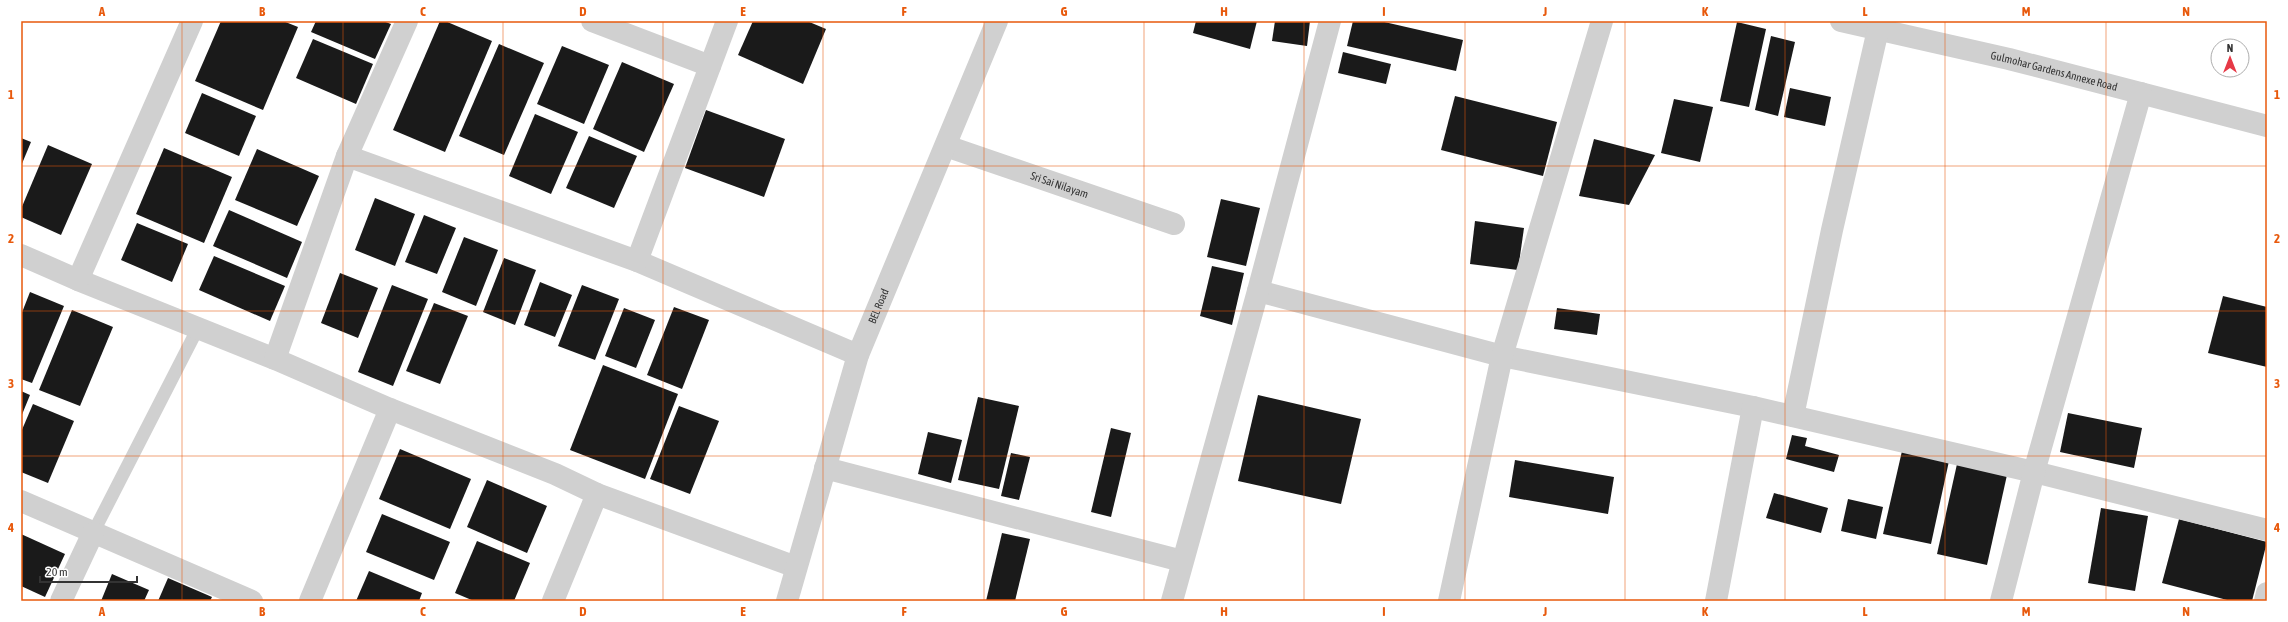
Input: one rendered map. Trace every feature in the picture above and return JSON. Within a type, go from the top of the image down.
[{"type":"street","points":[[78,280],[192,21]]},
{"type":"street","points":[[275,359],[347,156],[407,21]]},
{"type":"street","points":[[592,21],[710,66]]},
{"type":"street","points":[[637,261],[727,21]]},
{"type":"street","name":"BEL Road","points":[[787,601],[858,355],[997,21]]},
{"type":"street","points":[[1172,601],[1258,291],[1330,21]]},
{"type":"street","points":[[1449,601],[1502,356],[1602,21]]},
{"type":"street","name":"Gulmohar Gardens Annexe Road","points":[[1841,21],[1879,26],[2267,126]]},
{"type":"street","points":[[1793,416],[1832,230],[1879,26]]},
{"type":"street","points":[[2001,601],[2034,472],[2141,93]]},
{"type":"street","name":"Sri Sai Nilayam","points":[[946,146],[1174,224]]},
{"type":"street","points":[[347,156],[637,261],[858,355]]},
{"type":"street","points":[[21,255],[78,280],[275,359],[390,409],[554,474],[597,494],[796,567]]},
{"type":"street","points":[[1258,291],[1502,356],[1793,416],[2034,472],[2267,530]]},
{"type":"street","points":[[1716,601],[1753,407]]},
{"type":"street","points":[[310,601],[390,409]]},
{"type":"street","points":[[825,468],[1182,561]]},
{"type":"street","points":[[554,601],[597,494]]},
{"type":"street","points":[[21,501],[252,601]]},
{"type":"street","points":[[61,601],[93,533]]},
{"type":"street","points":[[2265,601],[2267,593]]},
{"type":"lane","points":[[93,533],[198,328]]},
{"type":"building","points":[[221,21],[283,21],[298,27],[263,110],[195,81]]},
{"type":"building","points":[[316,21],[383,21],[391,24],[375,59],[311,32]]},
{"type":"building","points":[[440,21],[445,21],[492,41],[445,152],[393,130]]},
{"type":"building","points":[[753,21],[807,21],[826,29],[803,84],[738,55]]},
{"type":"building","points":[[1196,21],[1257,21],[1250,49],[1193,33]]},
{"type":"building","points":[[1275,21],[1310,21],[1307,46],[1272,41]]},
{"type":"building","points":[[1353,21],[1380,21],[1463,40],[1456,71],[1347,46]]},
{"type":"building","points":[[1737,22],[1766,29],[1749,107],[1720,101]]},
{"type":"building","points":[[1771,36],[1795,42],[1778,116],[1755,110]]},
{"type":"building","points":[[313,39],[373,64],[356,104],[296,78]]},
{"type":"building","points":[[499,44],[544,63],[504,155],[459,136]]},
{"type":"building","points":[[562,46],[609,65],[584,124],[537,104]]},
{"type":"building","points":[[1343,52],[1391,64],[1386,84],[1338,73]]},
{"type":"building","points":[[622,62],[674,84],[644,152],[593,129]]},
{"type":"building","points":[[1790,88],[1831,97],[1825,126],[1784,117]]},
{"type":"building","points":[[202,93],[256,116],[239,156],[185,133]]},
{"type":"building","points":[[1455,96],[1557,122],[1543,176],[1441,150]]},
{"type":"building","points":[[1674,99],[1713,107],[1700,162],[1661,153]]},
{"type":"building","points":[[706,110],[785,139],[764,197],[685,168]]},
{"type":"building","points":[[535,114],[578,132],[551,194],[509,176]]},
{"type":"building","points":[[589,136],[637,156],[614,208],[566,188]]},
{"type":"building","points":[[21,138],[31,142],[21,166]]},
{"type":"building","points":[[1594,139],[1655,155],[1629,205],[1579,196]]},
{"type":"building","points":[[48,145],[92,164],[61,235],[21,217],[21,209]]},
{"type":"building","points":[[164,148],[232,177],[204,243],[136,214]]},
{"type":"building","points":[[257,149],[319,176],[297,226],[235,200]]},
{"type":"building","points":[[375,198],[415,214],[395,266],[355,250]]},
{"type":"building","points":[[1221,199],[1260,208],[1246,266],[1207,257]]},
{"type":"building","points":[[229,210],[302,242],[287,278],[213,246]]},
{"type":"building","points":[[424,215],[456,228],[437,274],[405,262]]},
{"type":"building","points":[[1475,221],[1524,228],[1518,270],[1470,264]]},
{"type":"building","points":[[137,223],[188,244],[172,282],[121,260]]},
{"type":"building","points":[[464,237],[498,250],[476,306],[442,292]]},
{"type":"building","points":[[214,256],[285,286],[270,321],[199,290]]},
{"type":"building","points":[[504,258],[536,270],[515,325],[483,312]]},
{"type":"building","points":[[1212,266],[1244,273],[1232,325],[1200,316]]},
{"type":"building","points":[[340,273],[378,288],[358,338],[321,323]]},
{"type":"building","points":[[540,282],[572,295],[555,337],[524,325]]},
{"type":"building","points":[[392,285],[428,299],[393,386],[358,372]]},
{"type":"building","points":[[582,285],[619,299],[595,360],[558,346]]},
{"type":"building","points":[[30,292],[64,306],[32,383],[21,379],[21,315]]},
{"type":"building","points":[[2223,296],[2267,307],[2267,367],[2208,353]]},
{"type":"building","points":[[434,303],[468,316],[440,384],[406,371]]},
{"type":"building","points":[[674,307],[709,320],[682,389],[647,375]]},
{"type":"building","points":[[624,308],[655,320],[636,368],[605,356]]},
{"type":"building","points":[[1557,308],[1600,314],[1597,335],[1554,329]]},
{"type":"building","points":[[72,310],[113,327],[80,406],[39,390]]},
{"type":"building","points":[[603,365],[678,394],[645,479],[570,450]]},
{"type":"building","points":[[21,391],[30,395],[21,417]]},
{"type":"building","points":[[1258,395],[1361,419],[1341,504],[1238,481]]},
{"type":"building","points":[[978,397],[1019,406],[999,489],[958,480]]},
{"type":"building","points":[[33,404],[74,421],[48,483],[21,472],[21,432]]},
{"type":"building","points":[[679,406],[719,421],[690,494],[650,479]]},
{"type":"building","points":[[2068,413],[2142,428],[2134,468],[2060,452]]},
{"type":"building","points":[[1111,428],[1131,433],[1111,517],[1091,512]]},
{"type":"building","points":[[928,432],[962,440],[951,483],[918,474]]},
{"type":"building","points":[[1792,435],[1807,438],[1805,446],[1839,455],[1834,472],[1786,459]]},
{"type":"building","points":[[400,449],[471,479],[450,529],[379,499]]},
{"type":"building","points":[[1902,451],[1949,461],[1931,544],[1883,534]]},
{"type":"building","points":[[1011,453],[1030,457],[1019,500],[1001,496]]},
{"type":"building","points":[[1515,460],[1614,477],[1608,514],[1509,497]]},
{"type":"building","points":[[1957,464],[2007,475],[1987,565],[1937,554]]},
{"type":"building","points":[[487,480],[547,506],[527,553],[467,527]]},
{"type":"building","points":[[1774,493],[1828,508],[1821,533],[1766,518]]},
{"type":"building","points":[[1848,499],[1883,507],[1876,539],[1841,531]]},
{"type":"building","points":[[2101,508],[2148,516],[2135,591],[2088,583]]},
{"type":"building","points":[[382,514],[450,542],[434,580],[366,552]]},
{"type":"building","points":[[2179,519],[2267,542],[2252,601],[2231,601],[2162,583]]},
{"type":"building","points":[[1002,533],[1030,539],[1015,601],[986,601]]},
{"type":"building","points":[[21,534],[65,554],[45,597],[21,586]]},
{"type":"building","points":[[477,541],[530,563],[514,601],[474,601],[455,593]]},
{"type":"building","points":[[369,571],[422,593],[419,601],[356,601]]},
{"type":"building","points":[[112,574],[149,590],[144,601],[101,601]]},
{"type":"building","points":[[168,578],[212,597],[210,601],[158,601]]}]
